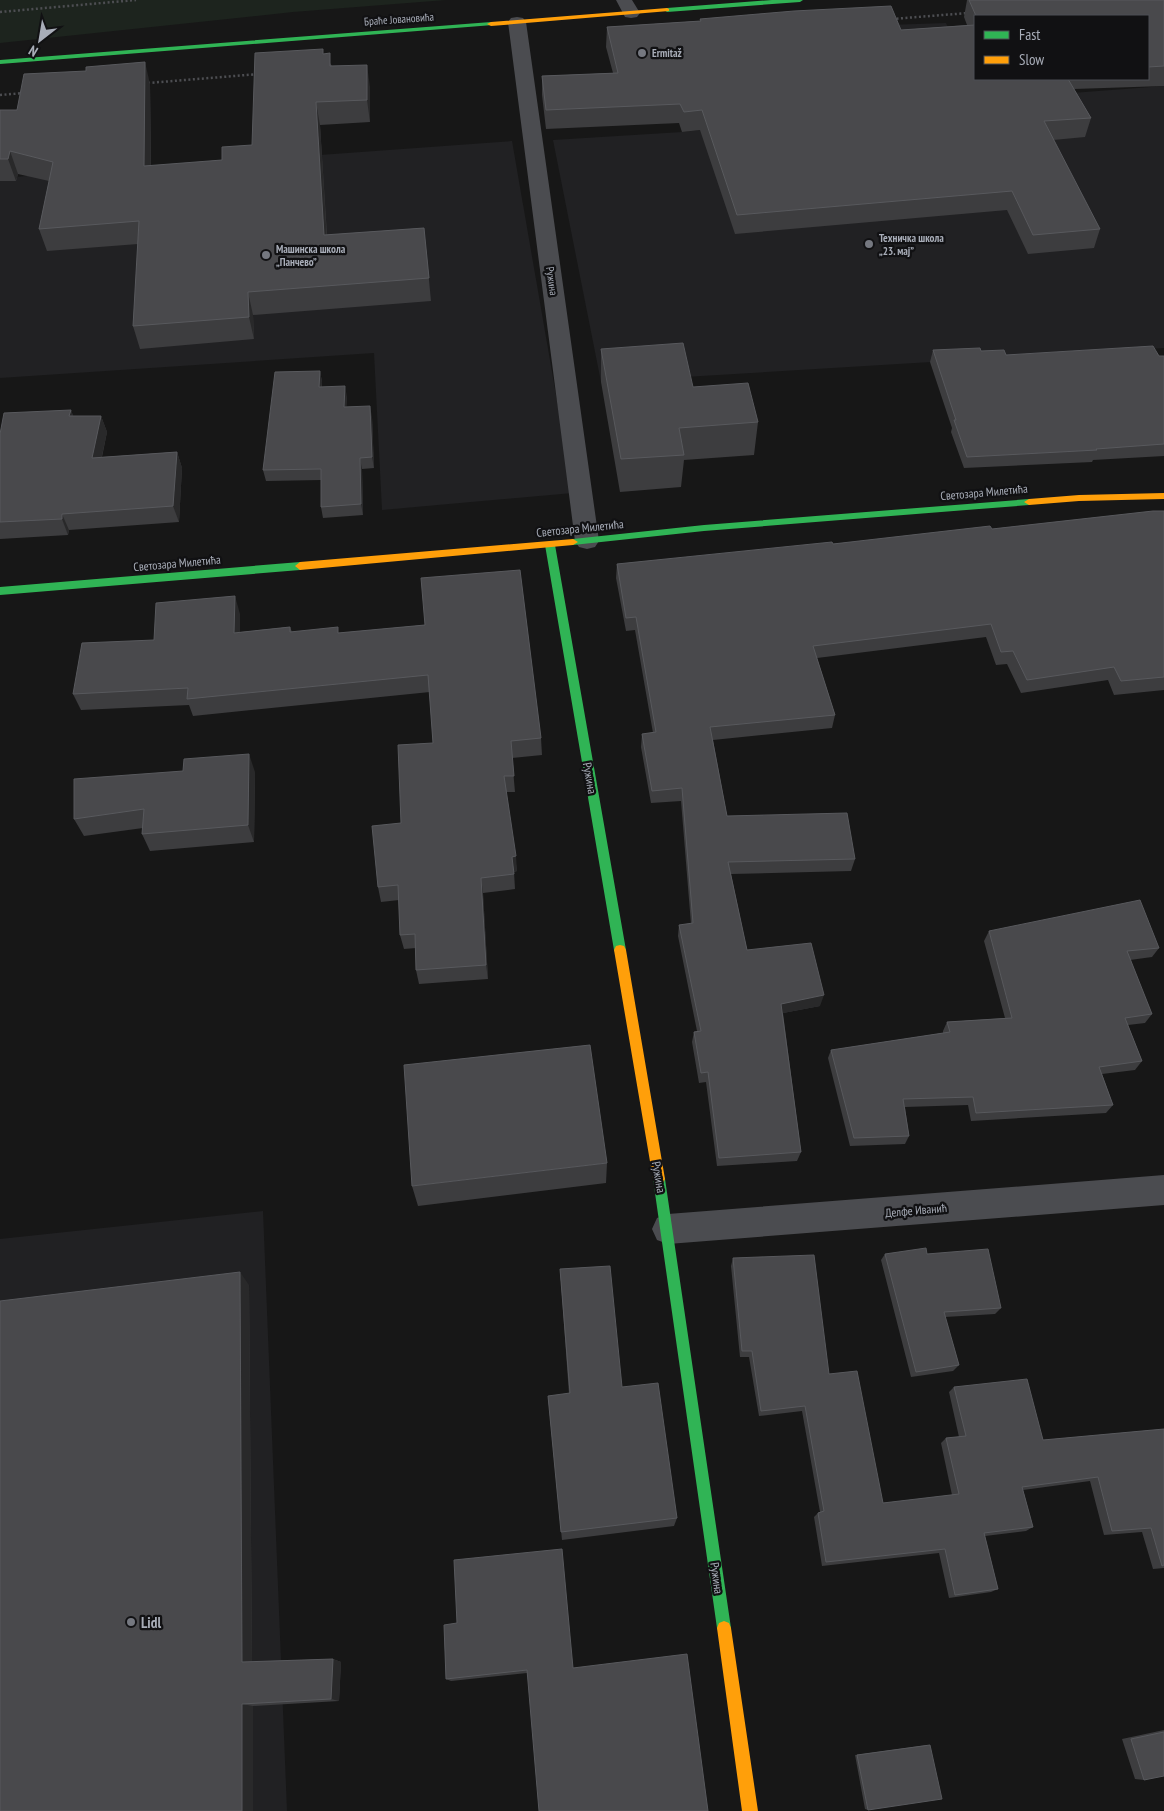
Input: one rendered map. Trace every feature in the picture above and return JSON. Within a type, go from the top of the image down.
[{"type":"street","name":"Браће Јовановића","points":[[0,62],[517,22],[627,6],[800,0]]},
{"type":"street","name":"Ружина","points":[[517,22],[587,541]]},
{"type":"street","name":"Светозара Милетића","points":[[0,592],[550,546],[704,528],[1069,499],[1164,496]]},
{"type":"street","name":"Ружина","points":[[550,546],[668,1229],[750,1811]]},
{"type":"street","name":"Делфе Иванић","points":[[668,1229],[1164,1190]]},
{"type":"path","points":[[0,12],[136,0]]},
{"type":"shaded area","points":[[0,0],[446,0],[293,12],[0,43]]},
{"type":"shaded area","name":"Техничка школа „23. мај”","points":[[946,23],[981,100],[1164,86],[1164,348],[601,382],[553,140],[682,132],[726,127],[887,25]]},
{"type":"shaded area","name":"Машинска школа „Панчево”","points":[[512,141],[573,493],[382,510],[374,353],[0,378],[0,178]]},
{"type":"shaded area","points":[[263,1211],[287,1811],[0,1811],[0,1239]]},
{"type":"building","points":[[969,0],[1164,0],[1164,66],[1149,67],[1149,15],[976,15]]},
{"type":"building","points":[[891,6],[901,30],[974,25],[974,80],[1069,80],[1091,118],[1044,121],[1100,229],[1033,235],[1012,191],[737,215],[702,110],[684,112],[680,104],[546,110],[542,76],[618,73],[607,27],[701,21],[700,19],[794,11]]},
{"type":"building","points":[[323,49],[323,54],[330,53],[330,66],[367,65],[367,100],[316,102],[324,235],[424,228],[429,278],[248,292],[249,317],[133,326],[139,221],[39,229],[53,162],[10,151],[8,159],[0,159],[0,110],[17,110],[24,74],[86,71],[86,67],[145,62],[144,166],[222,160],[222,147],[252,145],[255,53]]},
{"type":"building","points":[[683,343],[693,387],[748,383],[758,422],[679,428],[684,455],[621,459],[601,349]]},
{"type":"building","points":[[1153,346],[1159,356],[1164,356],[1164,444],[1097,450],[967,457],[933,350],[980,348],[981,351],[1004,350],[1006,355]]},
{"type":"building","points":[[320,371],[319,387],[345,386],[344,407],[370,406],[372,457],[360,458],[361,504],[321,507],[321,469],[263,470],[275,372]]},
{"type":"building","points":[[71,410],[69,416],[101,416],[92,458],[177,452],[173,506],[62,514],[62,519],[0,522],[0,434],[4,413]]},
{"type":"building","points":[[1164,511],[1164,677],[1121,681],[1114,667],[1027,680],[1013,651],[1001,652],[991,624],[813,646],[835,715],[710,727],[727,816],[847,813],[855,859],[728,862],[747,950],[811,943],[824,995],[781,1004],[801,1152],[719,1158],[708,1072],[701,1073],[694,1032],[701,1031],[679,925],[693,923],[682,788],[652,791],[642,734],[656,732],[636,617],[626,618],[617,564],[832,542],[833,544],[990,526],[992,529]]},
{"type":"building","points":[[520,570],[541,738],[511,741],[514,776],[504,776],[516,856],[512,857],[514,874],[481,878],[486,965],[416,970],[415,934],[400,935],[398,885],[378,887],[372,826],[401,823],[398,745],[433,743],[428,675],[187,699],[188,688],[73,694],[82,643],[154,640],[156,603],[235,596],[234,633],[290,627],[290,632],[338,627],[338,633],[425,625],[421,578]]},
{"type":"building","points":[[249,754],[248,825],[142,834],[144,809],[74,819],[74,779],[183,771],[184,759]]},
{"type":"building","points":[[1140,900],[1159,948],[1127,951],[1152,1014],[1125,1018],[1142,1061],[1099,1067],[1113,1105],[976,1113],[973,1097],[903,1099],[909,1136],[854,1138],[831,1050],[950,1032],[947,1022],[1012,1018],[989,931]]},
{"type":"building","points":[[590,1045],[607,1163],[412,1186],[404,1065]]},
{"type":"building","points":[[926,1248],[927,1254],[988,1249],[1001,1308],[944,1312],[959,1365],[916,1372],[885,1254]]},
{"type":"building","points":[[814,1255],[829,1374],[857,1371],[883,1503],[959,1494],[946,1438],[966,1436],[954,1387],[1027,1379],[1043,1440],[1164,1429],[1164,1565],[1162,1566],[1151,1528],[1112,1531],[1098,1477],[1022,1487],[1033,1527],[984,1533],[998,1589],[955,1595],[945,1549],[826,1562],[818,1513],[824,1511],[805,1406],[761,1411],[752,1351],[742,1351],[733,1258]]},
{"type":"building","points":[[610,1266],[622,1387],[658,1383],[677,1518],[561,1532],[548,1396],[570,1393],[560,1269]]},
{"type":"building","points":[[240,1272],[242,1662],[333,1659],[331,1699],[242,1704],[242,1811],[0,1811],[0,1301]]},
{"type":"building","points":[[562,1549],[573,1668],[687,1654],[708,1811],[539,1811],[527,1670],[446,1679],[444,1625],[457,1623],[454,1560]]},
{"type":"building","points":[[1164,1732],[1164,1776],[1144,1780],[1131,1739]]},
{"type":"building","points":[[930,1745],[942,1799],[868,1810],[857,1755]]},
{"type":"traffic: fast","points":[[667,10],[800,0]]},
{"type":"traffic: fast","points":[[0,62],[491,24]]},
{"type":"traffic: fast","points":[[573,542],[704,528],[1029,502]]},
{"type":"traffic: fast","points":[[550,545],[620,950]]},
{"type":"traffic: fast","points":[[0,591],[300,566]]},
{"type":"traffic: fast","points":[[659,1179],[724,1628]]},
{"type":"traffic: slow","points":[[491,24],[667,10]]},
{"type":"traffic: slow","points":[[1029,502],[1079,498],[1164,496]]},
{"type":"traffic: slow","points":[[300,566],[573,542]]},
{"type":"traffic: slow","points":[[620,950],[659,1179]]},
{"type":"traffic: slow","points":[[724,1628],[750,1811]]},
{"type":"place","name":"Ermitaž","points":[[642,53]]},
{"type":"place","name":"Техничка школа „23. мај”","points":[[869,244]]},
{"type":"place","name":"Машинска школа „Панчево”","points":[[266,255]]},
{"type":"place","name":"Lidl","points":[[131,1622]]}]
